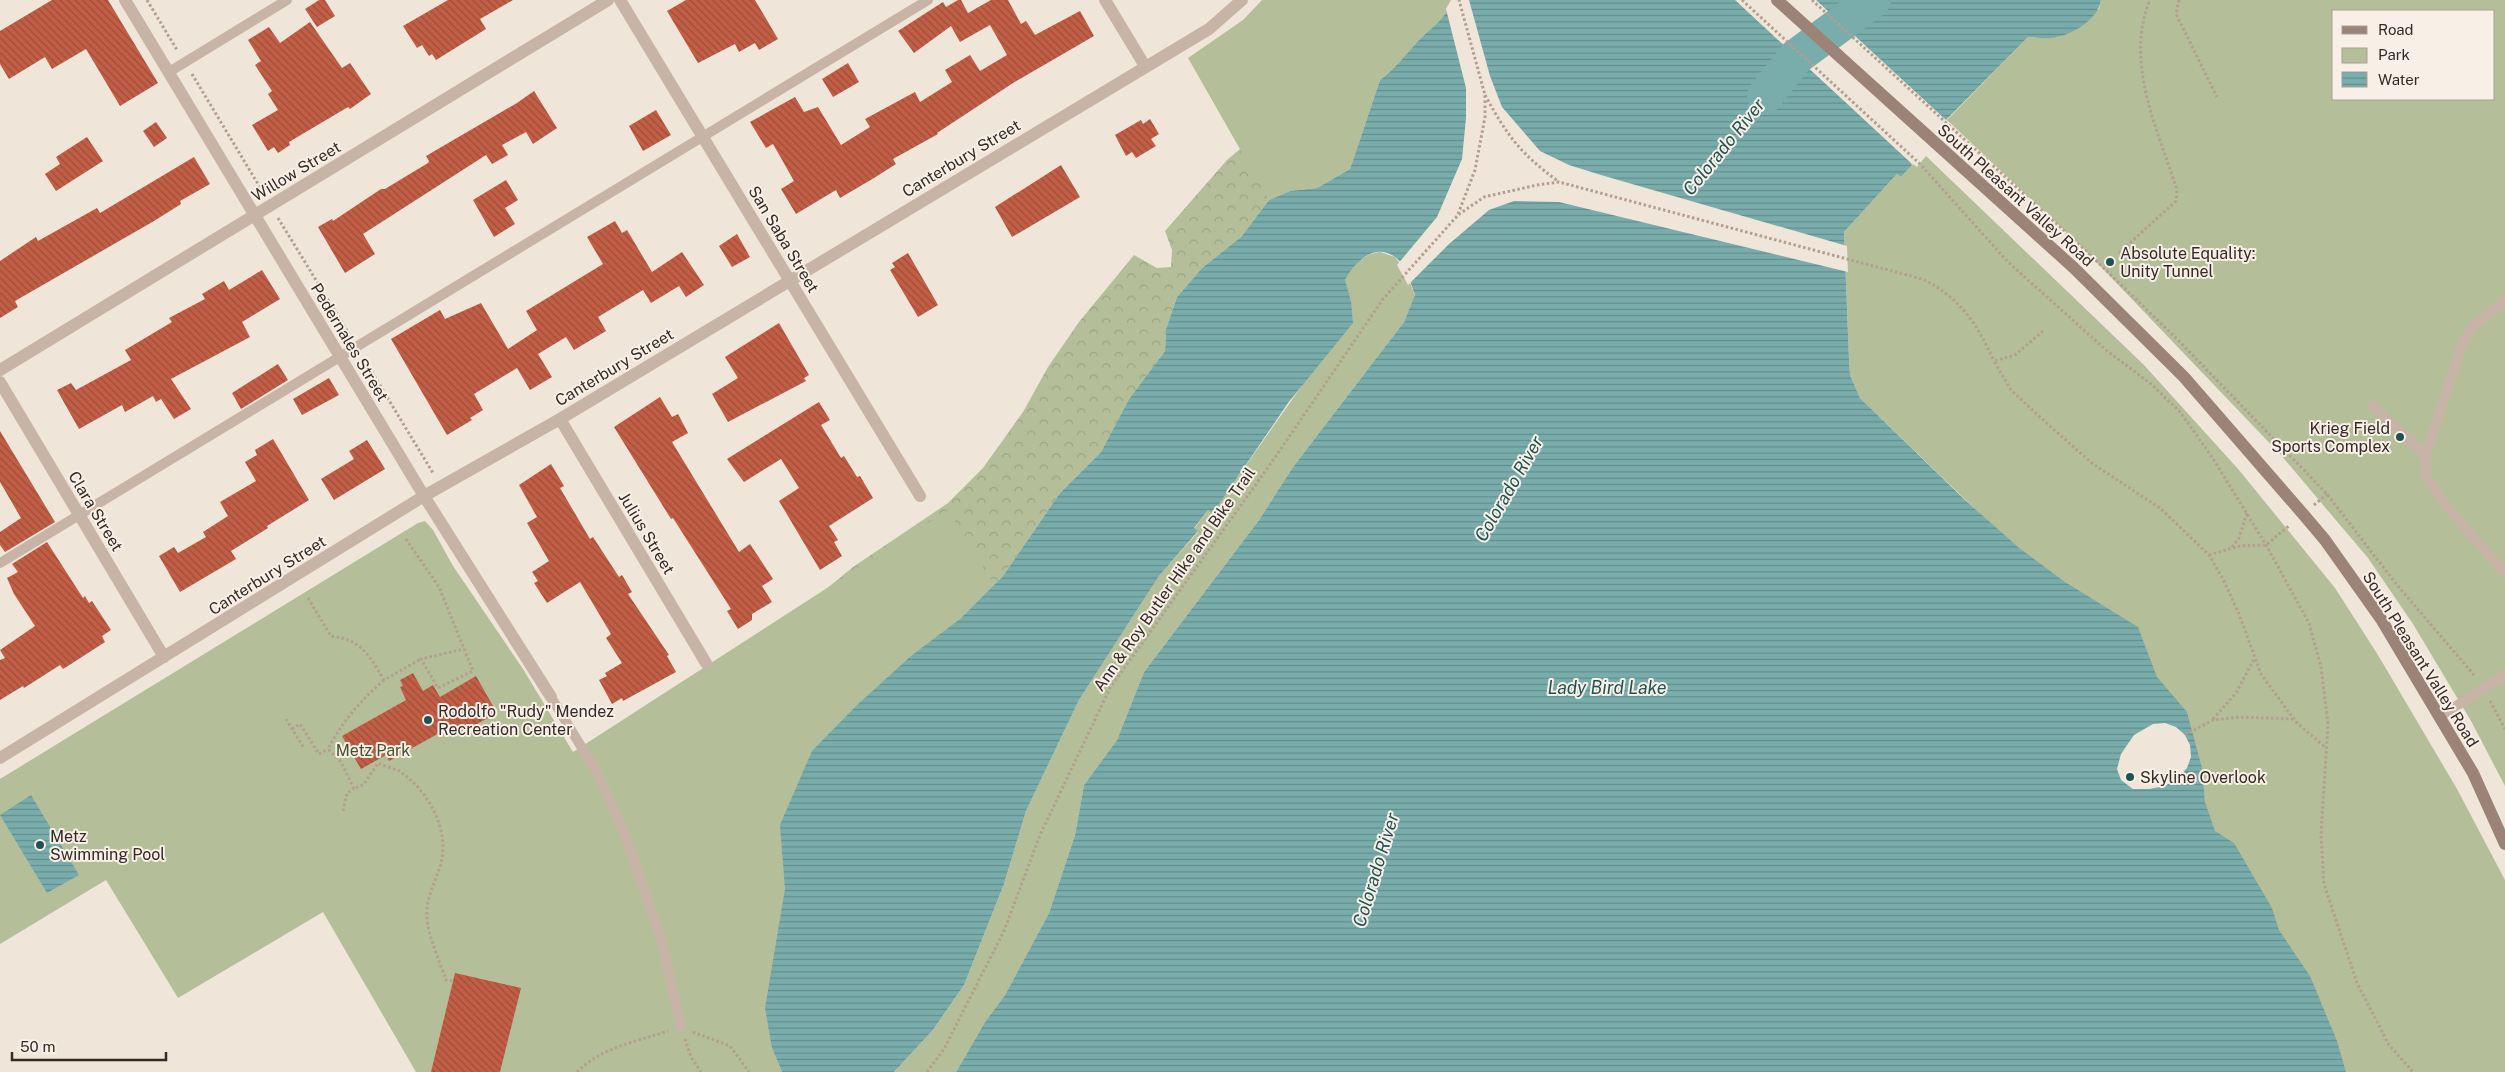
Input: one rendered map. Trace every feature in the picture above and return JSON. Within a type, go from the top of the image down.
[{"type":"main road","name":"South Pleasant Valley Road","points":[[1777,0],[2074,268],[2184,377],[2325,540],[2381,619],[2473,773],[2505,844]]},
{"type":"street","name":"Pedernales Street","points":[[125,0],[424,496],[551,697]]},
{"type":"street","name":"Willow Street","points":[[0,370],[608,0]]},
{"type":"street","name":"San Saba Street","points":[[620,0],[920,496]]},
{"type":"street","points":[[1105,0],[1145,66]]},
{"type":"street","name":"Canterbury Street","points":[[0,758],[424,496],[560,419],[1209,29],[1242,0]]},
{"type":"street","name":"Clara Street","points":[[0,382],[164,657]]},
{"type":"street","name":"Julius Street","points":[[560,419],[706,663]]},
{"type":"lane","points":[[169,72],[288,0]]},
{"type":"lane","points":[[0,563],[928,0]]},
{"type":"lane","points":[[2505,300],[2473,327],[2462,344],[2426,456],[2426,476],[2448,508],[2505,573]]},
{"type":"lane","points":[[2374,406],[2426,456]]},
{"type":"lane","points":[[2439,718],[2505,675]]},
{"type":"lane","points":[[551,697],[600,776],[624,832],[661,938],[681,1027]]},
{"type":"path","points":[[147,0],[270,206],[442,486]]},
{"type":"path","name":"Ann & Roy Butler Hike and Bike Trail","points":[[1459,0],[1485,95],[1504,129],[1517,147],[1558,182]]},
{"type":"path","points":[[1742,0],[1920,164],[2008,262],[2106,350],[2151,384],[2180,412],[2212,457],[2266,545],[2309,622],[2321,667],[2328,724],[2321,834],[2324,884],[2357,983],[2389,1045],[2413,1072]]},
{"type":"path","points":[[1812,0],[1952,128]]},
{"type":"path","points":[[2119,253],[2176,201],[2177,190],[2144,89],[2139,55],[2141,24],[2150,0]]},
{"type":"path","points":[[2179,0],[2176,14],[2216,97]]},
{"type":"path","name":"Ann & Roy Butler Hike and Bike Trail","points":[[1458,215],[1475,170],[1485,117],[1485,95]]},
{"type":"path","name":"Ann & Roy Butler Hike and Bike Trail","points":[[927,1072],[944,1048],[1004,931],[1040,834],[1110,688],[1274,459],[1383,299],[1458,215],[1484,197],[1558,182],[1922,279],[1937,286],[1954,300],[1978,327],[1994,361],[2011,390],[2093,464],[2160,508],[2210,555],[2224,579],[2261,674],[2293,719],[2327,749]]},
{"type":"path","points":[[1994,361],[2015,355],[2029,345],[2043,331]]},
{"type":"path","points":[[2317,503],[2327,494]]},
{"type":"path","points":[[2231,548],[2239,538],[2247,513]]},
{"type":"path","points":[[2210,555],[2248,544],[2266,545],[2286,528]]},
{"type":"path","points":[[406,539],[439,587],[472,671],[438,688],[421,659]]},
{"type":"path","points":[[308,598],[331,636],[354,641],[363,648],[384,680]]},
{"type":"path","points":[[292,729],[300,724],[319,754],[328,749],[337,731],[355,709],[384,680],[421,659],[464,649]]},
{"type":"path","points":[[2185,735],[2212,720],[2236,693],[2254,659]]},
{"type":"path","points":[[2490,700],[2505,729]]},
{"type":"path","points":[[2212,720],[2240,717],[2293,719]]},
{"type":"path","points":[[286,719],[304,748]]},
{"type":"path","points":[[328,749],[341,762],[354,789]]},
{"type":"path","points":[[343,811],[347,793],[364,784],[378,763],[398,771],[414,783],[434,811],[442,842],[442,857],[427,902],[426,920],[446,980],[453,981]]},
{"type":"path","points":[[681,1027],[691,1057],[701,1072]]},
{"type":"path","points":[[577,1072],[588,1061],[618,1045],[681,1027],[730,1046],[749,1072]]},
{"type":"green space","points":[[1262,0],[1454,0],[1442,18],[1380,80],[1350,169],[1317,188],[1290,191],[1269,200],[1188,58],[1243,20]]},
{"type":"green space","name":"Krieg Field Sports Complex","points":[[2101,0],[2505,0],[2505,786],[2471,721],[2413,624],[2368,558],[2280,454],[2083,248],[1947,120],[2028,37],[2051,38],[2099,9]]},
{"type":"green space","points":[[1253,138],[1269,200],[1241,237],[1202,268],[1177,297],[1166,329],[1165,351],[1129,399],[1101,452],[1060,493],[1003,576],[960,619],[772,1048],[782,1072],[674,860],[803,608],[853,567],[948,503],[983,468],[1023,412],[1048,367],[1079,322],[1134,255],[1157,268],[1171,267],[1172,250],[1165,231],[1227,160]]},
{"type":"green space","points":[[1926,156],[2144,365],[2239,470],[2335,588],[2378,655],[2457,789],[2505,880],[2505,1072],[2329,1072],[2059,590],[1860,398],[1850,375],[1844,232],[1897,174],[1901,177],[1913,164],[1917,167]]},
{"type":"green space","points":[[1380,252],[1395,257],[1406,272],[1415,296],[1404,322],[1293,467],[1259,520],[1144,672],[1117,740],[1084,785],[1075,835],[1049,913],[1005,995],[985,1022],[956,1072],[894,1072],[933,1030],[964,985],[1004,884],[1026,811],[1079,700],[1159,576],[1198,532],[1194,529],[1208,510],[1213,512],[1306,380],[1351,301],[1344,280],[1347,275],[1363,258]]},
{"type":"green space","name":"Metz Park","points":[[948,510],[994,585],[960,619],[911,656],[856,706],[812,751],[780,825],[785,889],[765,1008],[772,1048],[782,1072],[416,1072],[323,912],[178,998],[106,880],[0,944],[0,779],[418,523],[425,521],[433,530],[453,566],[523,669],[573,752]]},
{"type":"water","name":"Lady Bird Lake","points":[[1454,0],[1735,0],[1911,163],[1912,165],[1901,177],[1897,174],[1844,232],[1850,375],[1860,398],[1965,500],[2018,547],[2065,582],[2138,627],[2157,677],[2187,712],[2202,768],[2205,802],[2215,831],[2234,843],[2272,908],[2279,930],[2310,976],[2337,1041],[2346,1072],[956,1072],[985,1022],[1005,995],[1049,913],[1075,835],[1084,785],[1117,740],[1144,672],[1259,520],[1293,467],[1404,322],[1415,295],[1412,285],[1399,260],[1387,253],[1380,252],[1372,253],[1359,261],[1345,280],[1351,301],[1353,323],[1288,403],[1213,513],[1208,510],[1194,528],[1198,531],[1159,576],[1079,700],[1026,811],[1004,884],[964,985],[933,1030],[894,1072],[782,1072],[772,1048],[765,1008],[785,889],[780,825],[812,751],[856,706],[911,656],[960,619],[1003,576],[1060,493],[1101,452],[1129,399],[1165,351],[1166,329],[1177,297],[1202,268],[1241,237],[1269,200],[1290,191],[1317,188],[1350,169],[1380,80],[1442,18]]},
{"type":"water","points":[[1816,0],[2101,0],[2095,14],[2075,30],[2059,37],[2028,37],[1946,120]]},
{"type":"water","name":"Metz Swimming Pool","points":[[31,795],[79,875],[47,893],[0,815]]},
{"type":"pier","points":[[1451,0],[1469,0],[1490,76],[1502,107],[1540,151],[1569,165],[1601,175],[1847,246],[1848,272],[1559,202],[1514,201],[1489,210],[1449,244],[1408,285],[1397,265],[1437,217],[1462,159],[1466,118],[1466,88],[1446,9]]},
{"type":"pier","points":[[2165,723],[2176,727],[2185,735],[2190,745],[2191,757],[2187,768],[2179,777],[2165,786],[2133,789],[2121,780],[2117,769],[2121,754],[2134,735],[2153,724]]},
{"type":"building","points":[[52,0],[108,0],[158,83],[120,106],[86,49],[52,69],[45,57],[9,79],[0,64],[0,31]]},
{"type":"building","points":[[319,0],[325,0],[335,16],[317,27],[305,9]]},
{"type":"building","points":[[448,0],[513,0],[480,19],[486,29],[436,60],[432,54],[429,56],[422,45],[417,48],[403,26]]},
{"type":"building","points":[[686,0],[755,0],[778,39],[759,50],[755,43],[739,52],[735,44],[698,63],[667,11]]},
{"type":"building","points":[[961,0],[968,13],[991,0],[1008,0],[1021,24],[1026,21],[1035,35],[1080,11],[1094,36],[1013,83],[938,134],[893,159],[896,164],[874,178],[840,198],[836,190],[796,214],[781,189],[794,181],[773,144],[766,148],[750,122],[795,97],[804,112],[818,107],[841,145],[870,127],[865,119],[915,92],[920,102],[952,82],[945,70],[970,55],[980,71],[1007,55],[990,25],[960,42],[951,26],[914,53],[898,31],[943,2],[946,7]]},
{"type":"building","points":[[310,22],[342,68],[350,63],[371,94],[350,109],[348,107],[289,142],[290,145],[278,153],[274,147],[268,151],[252,125],[278,110],[268,94],[272,91],[255,65],[261,61],[248,40],[269,27],[280,43]]},
{"type":"building","points":[[848,63],[859,82],[833,97],[822,79]]},
{"type":"building","points":[[534,91],[557,128],[533,144],[526,132],[502,145],[508,155],[492,164],[486,155],[363,234],[375,254],[345,273],[318,227],[332,219],[333,221],[381,189],[385,189],[428,163],[429,161],[426,156],[517,103]]},
{"type":"building","points":[[656,110],[671,135],[643,151],[629,126]]},
{"type":"building","points":[[1150,119],[1159,134],[1151,139],[1156,146],[1136,158],[1132,152],[1126,156],[1115,135],[1141,120],[1143,124]]},
{"type":"building","points":[[156,122],[167,138],[154,147],[143,131]]},
{"type":"building","points":[[87,137],[103,161],[56,191],[45,174],[60,164],[56,157]]},
{"type":"building","points":[[194,157],[210,184],[180,201],[181,204],[154,221],[15,301],[18,307],[0,318],[0,261],[36,237],[38,241],[97,208],[100,213]]},
{"type":"building","points":[[1061,165],[1080,197],[1012,237],[995,207]]},
{"type":"building","points":[[506,180],[518,200],[505,208],[515,224],[494,237],[473,200]]},
{"type":"building","points":[[615,221],[622,233],[627,230],[652,272],[682,252],[704,285],[686,297],[679,286],[651,303],[643,290],[598,317],[606,331],[574,350],[566,337],[538,354],[552,377],[530,390],[517,368],[474,394],[483,410],[470,418],[472,420],[447,435],[391,339],[440,310],[445,319],[481,303],[508,349],[537,330],[526,311],[603,264],[587,237]]},
{"type":"building","points":[[737,234],[750,257],[732,267],[719,246]]},
{"type":"building","points":[[908,253],[938,305],[918,317],[890,270],[895,267],[892,263]]},
{"type":"building","points":[[262,270],[280,299],[242,322],[250,337],[171,379],[191,409],[174,419],[161,399],[156,402],[153,396],[125,412],[122,405],[79,429],[57,390],[71,383],[76,390],[131,360],[125,350],[172,322],[169,318],[205,299],[202,294],[224,281],[229,290]]},
{"type":"building","points":[[779,323],[809,375],[804,378],[806,381],[728,422],[712,394],[738,378],[725,357]]},
{"type":"building","points":[[278,364],[288,380],[241,409],[232,393]]},
{"type":"building","points":[[329,378],[339,395],[302,415],[293,399]]},
{"type":"building","points":[[660,397],[672,417],[678,414],[688,433],[672,442],[739,552],[750,544],[773,579],[762,586],[772,602],[752,614],[752,620],[738,629],[727,611],[731,609],[673,518],[671,519],[614,427]]},
{"type":"building","points":[[819,402],[830,420],[821,425],[841,458],[844,456],[857,477],[860,476],[873,498],[829,526],[838,540],[834,542],[842,556],[820,570],[779,501],[799,488],[781,459],[744,482],[727,459]]},
{"type":"building","points":[[0,431],[55,522],[5,552],[0,545],[0,532],[21,518],[0,482]]},
{"type":"building","points":[[273,439],[309,500],[231,551],[236,559],[180,592],[159,556],[174,547],[178,553],[206,537],[203,532],[228,516],[220,502],[256,481],[245,462],[257,455],[255,450]]},
{"type":"building","points":[[367,440],[385,469],[334,500],[321,479],[354,459],[349,451]]},
{"type":"building","points":[[551,464],[564,486],[560,488],[590,539],[593,537],[619,577],[622,575],[632,592],[628,594],[669,655],[667,656],[676,672],[623,701],[622,698],[612,704],[599,680],[607,676],[605,673],[622,663],[606,638],[611,634],[580,582],[547,603],[534,583],[538,581],[532,572],[549,561],[527,523],[537,517],[519,485]]},
{"type":"building","points":[[47,542],[83,598],[85,596],[89,603],[92,601],[111,630],[102,636],[105,642],[71,664],[63,669],[60,665],[24,688],[23,686],[0,700],[0,660],[5,658],[0,650],[35,626],[14,594],[7,578],[18,572],[12,564]]},
{"type":"building","name":"Rodolfo \"Rudy\" Mendez Recreation Center","points":[[413,673],[423,691],[433,685],[440,697],[476,676],[497,713],[457,735],[452,726],[389,761],[386,755],[361,769],[342,736],[406,700],[400,687],[403,686],[400,680]]},
{"type":"building","points":[[455,973],[521,988],[500,1072],[431,1072]]},
{"type":"waterway","name":"Colorado River","points":[[1765,96],[1796,57],[1873,0]]},
{"type":"place","name":"Absolute Equality: Unity Tunnel","points":[[2110,262]]},
{"type":"place","name":"Krieg Field Sports Complex","points":[[2400,437]]},
{"type":"place","name":"Rodolfo \"Rudy\" Mendez Recreation Center","points":[[428,720]]},
{"type":"place","name":"Skyline Overlook","points":[[2130,777]]},
{"type":"place","name":"Metz Swimming Pool","points":[[40,845]]}]
